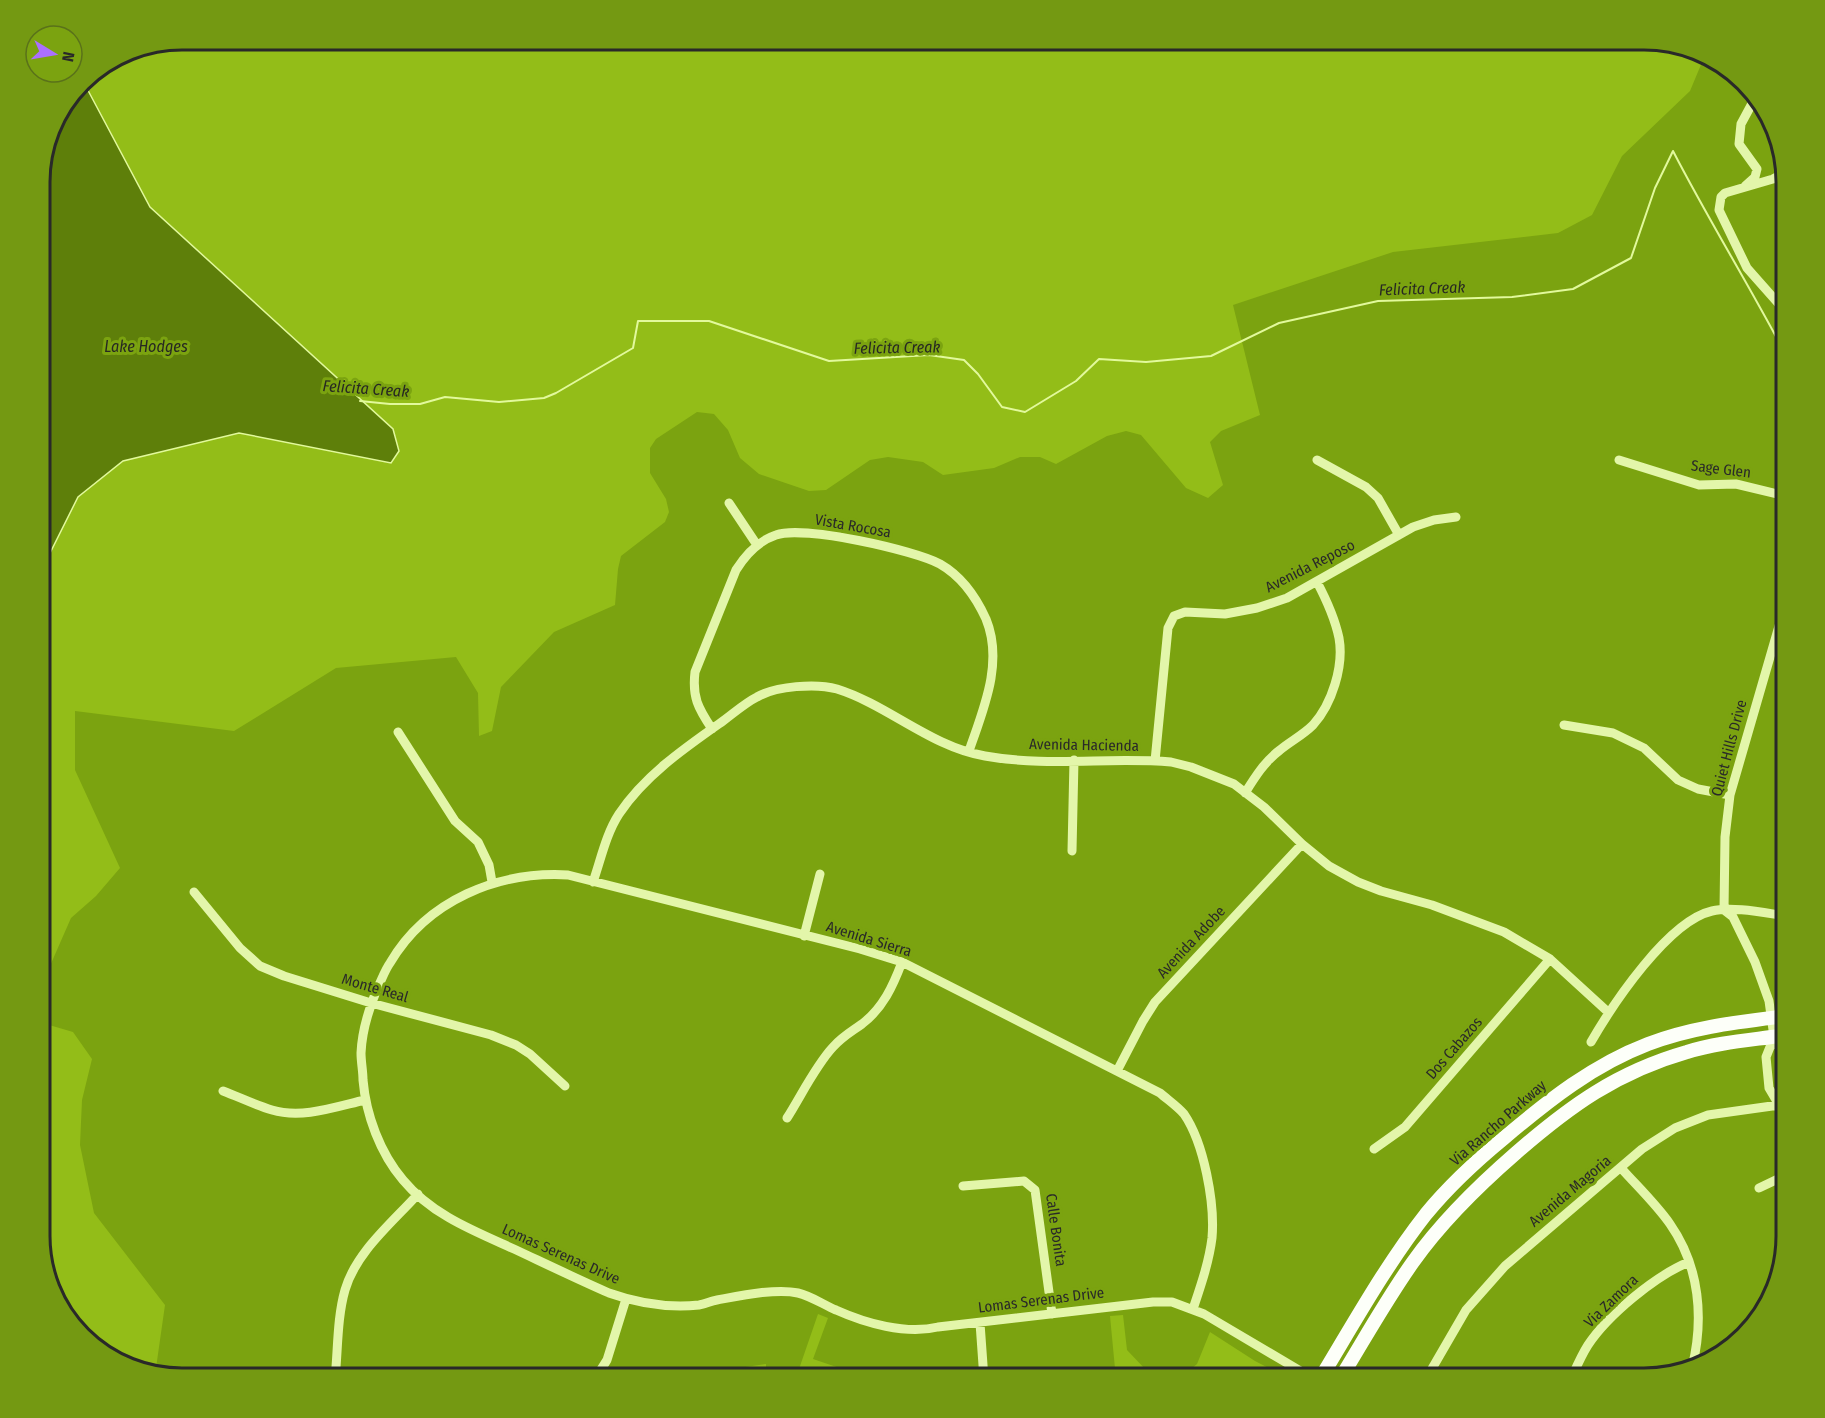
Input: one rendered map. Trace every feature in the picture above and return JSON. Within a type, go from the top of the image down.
[{"type":"main road","name":"Via Rancho Parkway","points":[[1326,1369],[1376,1286],[1426,1215],[1455,1182],[1535,1111],[1592,1070],[1648,1044],[1685,1032],[1776,1017]]},
{"type":"main road","points":[[1346,1369],[1393,1292],[1424,1248],[1470,1194],[1574,1105],[1601,1088],[1658,1061],[1716,1045],[1776,1037]]},
{"type":"street","points":[[1743,187],[1755,177],[1757,169],[1739,144],[1741,124],[1751,105]]},
{"type":"street","points":[[1776,178],[1725,193],[1721,197],[1719,210],[1747,268],[1776,301]]},
{"type":"street","name":"Sage Glen","points":[[1619,459],[1699,485],[1736,484],[1776,494]]},
{"type":"street","points":[[1317,460],[1366,487],[1378,498],[1399,535]]},
{"type":"street","points":[[729,503],[757,545]]},
{"type":"street","name":"Avenida Reposo","points":[[1155,761],[1168,628],[1174,616],[1185,612],[1225,614],[1257,608],[1287,598],[1399,535],[1434,520],[1456,517]]},
{"type":"street","name":"Vista Rocosa","points":[[712,729],[697,706],[693,686],[695,672],[736,570],[744,557],[757,545],[777,535],[796,531],[912,552],[940,565],[965,585],[986,620],[992,642],[993,669],[988,693],[969,751]]},
{"type":"street","points":[[1245,793],[1266,762],[1302,736],[1315,723],[1329,699],[1338,674],[1339,637],[1317,582]]},
{"type":"street","name":"Quiet Hills Drive","points":[[1724,910],[1725,837],[1730,795],[1776,636]]},
{"type":"street","name":"Avenida Hacienda","points":[[593,882],[610,830],[645,781],[757,697],[803,686],[834,688],[855,696],[948,744],[983,756],[1011,760],[1155,761],[1191,767],[1234,784],[1264,807],[1302,844],[1329,866],[1358,882],[1381,891],[1432,905],[1504,932],[1550,959],[1608,1012]]},
{"type":"street","points":[[1564,725],[1623,737],[1644,748],[1678,780],[1698,789],[1730,795]]},
{"type":"street","points":[[398,732],[455,821],[478,842],[489,865],[492,882]]},
{"type":"street","points":[[1072,851],[1074,760]]},
{"type":"street","name":"Avenida Adobe","points":[[1117,1071],[1155,1002],[1302,844]]},
{"type":"street","name":"Avenida Sierra","points":[[371,1003],[390,962],[415,929],[453,900],[492,882],[542,873],[568,875],[902,962],[1117,1071],[1175,1104],[1200,1144],[1210,1190],[1212,1236],[1206,1270],[1193,1309]]},
{"type":"street","points":[[804,936],[820,874]]},
{"type":"street","name":"Monte Real","points":[[195,892],[240,948],[261,966],[284,976],[371,1003],[491,1035],[516,1045],[530,1054],[565,1086]]},
{"type":"street","points":[[1724,910],[1733,917],[1755,962],[1776,1027]]},
{"type":"street","points":[[1591,1042],[1608,1012],[1660,947],[1688,921],[1711,911],[1724,910],[1776,915]]},
{"type":"street","name":"Dos Cabazos","points":[[1374,1149],[1405,1127],[1550,959]]},
{"type":"street","points":[[788,1118],[831,1049],[846,1033],[863,1023],[883,1003],[894,984],[902,962]]},
{"type":"street","name":"Lomas Serenas Drive","points":[[371,1003],[364,1027],[361,1053],[365,1100],[379,1142],[403,1180],[448,1219],[626,1299],[651,1304],[700,1305],[765,1293],[799,1293],[854,1318],[889,1326],[926,1330],[1153,1302],[1172,1302],[1204,1314],[1297,1369]]},
{"type":"street","points":[[1776,1042],[1766,1057],[1769,1088],[1776,1097]]},
{"type":"street","points":[[223,1091],[272,1110],[284,1112],[309,1113],[365,1100]]},
{"type":"street","name":"Avenida Magoria","points":[[1432,1369],[1466,1310],[1504,1266],[1642,1149],[1675,1128],[1708,1115],[1776,1106]]},
{"type":"street","points":[[1621,1168],[1670,1224],[1689,1262],[1698,1296],[1699,1325],[1694,1359]]},
{"type":"street","points":[[1759,1188],[1776,1180]]},
{"type":"street","name":"Calle Bonita","points":[[963,1186],[1024,1181],[1035,1190],[1052,1314]]},
{"type":"street","points":[[336,1369],[342,1306],[352,1271],[364,1252],[418,1194]]},
{"type":"street","name":"Via Zamora","points":[[1576,1369],[1588,1345],[1613,1317],[1658,1277],[1689,1262]]},
{"type":"street","points":[[601,1369],[607,1360],[626,1299]]},
{"type":"street","points":[[980,1323],[983,1369]]},
{"type":"shaded area","points":[[173,50],[1644,50],[1669,52],[1702,63],[1690,91],[1622,156],[1592,215],[1558,233],[1393,252],[1233,305],[1260,415],[1221,431],[1210,442],[1223,485],[1208,498],[1186,488],[1141,435],[1126,431],[1107,436],[1056,464],[1040,457],[1020,457],[994,468],[943,475],[923,462],[888,457],[870,460],[826,490],[809,491],[759,474],[740,458],[728,430],[714,414],[697,412],[656,439],[650,448],[650,473],[666,499],[669,512],[665,522],[621,556],[615,605],[554,632],[501,687],[492,731],[479,736],[478,693],[456,657],[336,668],[234,731],[75,711],[75,770],[120,868],[96,896],[71,918],[50,966],[50,553],[78,497],[122,461],[239,433],[391,462],[399,451],[393,429],[150,207],[87,89],[94,82],[115,67],[131,60],[147,54]]},
{"type":"shaded area","points":[[50,1025],[73,1032],[92,1059],[82,1100],[80,1145],[94,1213],[165,1305],[156,1366],[147,1364],[115,1351],[94,1336],[67,1303],[56,1279],[50,1245]]},
{"type":"shaded area","points":[[818,1314],[828,1318],[813,1359],[842,1369],[799,1369]]},
{"type":"shaded area","points":[[1123,1315],[1127,1350],[1145,1369],[1115,1369],[1110,1316]]},
{"type":"shaded area","points":[[1210,1332],[1271,1369],[1191,1369],[1197,1364]]},
{"type":"shaded area","points":[[766,1364],[766,1369],[733,1369]]},
{"type":"water","name":"Lake Hodges","points":[[87,89],[150,207],[393,429],[399,451],[391,463],[239,433],[123,461],[78,497],[50,553],[50,173],[54,147],[63,123]]},
{"type":"waterway","name":"Felicita Creak","points":[[360,401],[420,404],[445,397],[499,402],[544,398],[633,348],[638,321],[709,321],[829,361],[929,355],[964,360],[978,374],[1002,407],[1025,412],[1076,381],[1099,359],[1146,362],[1211,356],[1279,323],[1378,301],[1512,297],[1573,289],[1631,258],[1655,188],[1673,151],[1776,337]]}]
